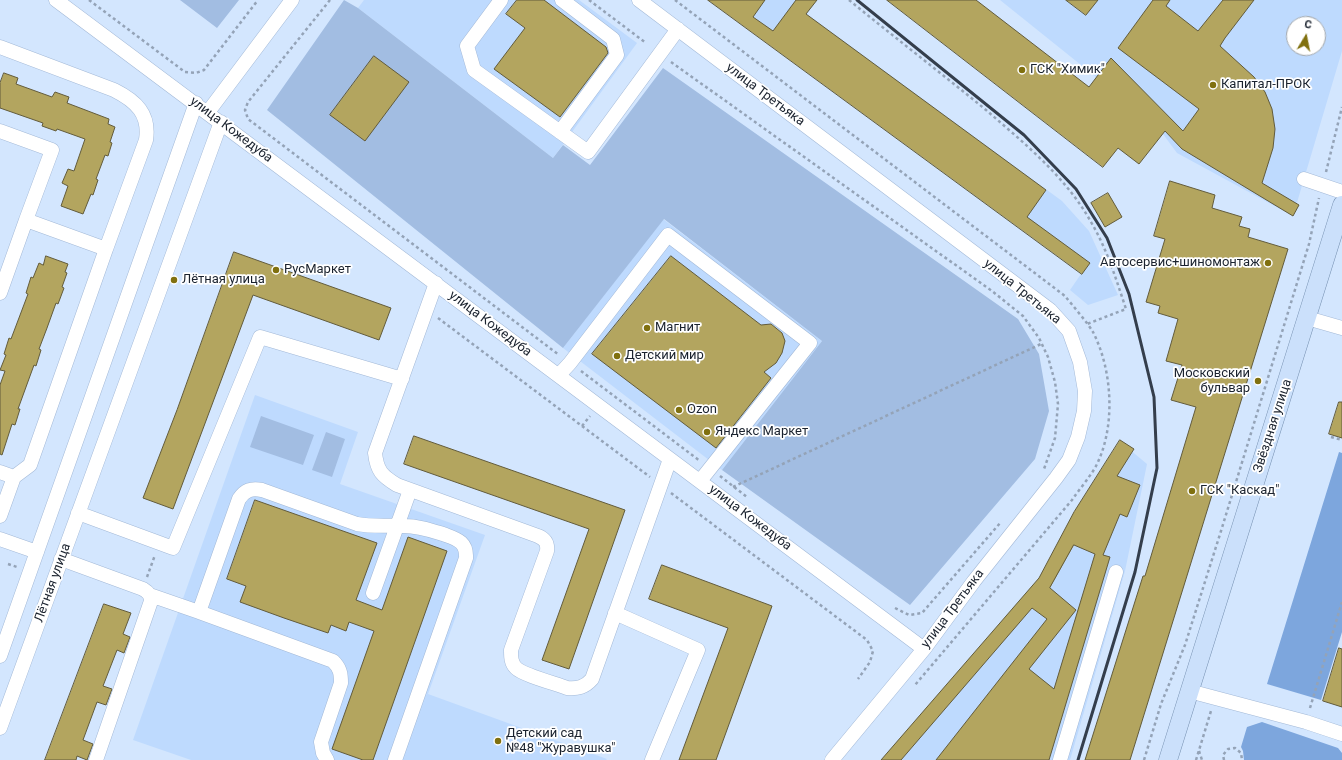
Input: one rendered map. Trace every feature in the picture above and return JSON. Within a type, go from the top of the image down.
[{"type":"main road","name":"Звёздная улица","points":[[1168,760],[1307,318],[1337,240],[1342,205]]},
{"type":"street","name":"улица Кожедуба","points":[[56,0],[196,103],[924,649]]},
{"type":"street","points":[[208,112],[292,0]]},
{"type":"street","points":[[501,0],[467,46],[474,70],[588,152],[678,29]]},
{"type":"street","points":[[560,132],[617,55],[612,39],[562,0]]},
{"type":"street","name":"улица Третьяка","points":[[639,0],[1050,310],[1069,331],[1080,362],[1085,391],[1084,411],[1078,437],[1069,460],[974,581],[924,649],[832,760]]},
{"type":"street","points":[[0,47],[114,90],[126,96],[142,113],[146,122],[147,130],[146,140],[30,465],[14,477],[0,516]]},
{"type":"street","name":"Лётная улица","points":[[0,656],[196,103]]},
{"type":"street","name":"Лётная улица","points":[[0,728],[221,122]]},
{"type":"street","points":[[0,131],[52,150],[0,293]]},
{"type":"street","points":[[1304,179],[1342,192]]},
{"type":"street","points":[[26,220],[106,250]]},
{"type":"street","points":[[559,375],[570,363],[668,235],[810,343],[700,481]]},
{"type":"street","points":[[436,283],[376,454],[376,463],[379,470],[386,478],[410,490],[544,539],[547,546],[546,550],[511,650],[510,657],[512,663],[517,669],[567,688],[574,689],[588,684],[592,679],[670,459]]},
{"type":"street","points":[[1307,318],[1342,328]]},
{"type":"street","points":[[78,514],[173,548],[260,337],[402,379]]},
{"type":"street","points":[[0,472],[14,477]]},
{"type":"street","points":[[199,612],[239,500],[243,493],[249,490],[262,490],[357,524],[376,526],[397,525],[425,528],[456,539],[465,548],[466,558],[395,760]]},
{"type":"street","points":[[373,593],[410,490]]},
{"type":"street","points":[[0,539],[37,552]]},
{"type":"street","points":[[61,559],[199,612],[333,660],[339,667],[341,683],[321,742],[323,753],[328,760]]},
{"type":"street","points":[[1060,760],[1116,572]]},
{"type":"street","points":[[96,760],[151,601],[146,592]]},
{"type":"street","points":[[615,613],[698,650],[652,760]]},
{"type":"street","points":[[1189,691],[1306,722],[1342,734]]},
{"type":"path","points":[[89,0],[185,72],[196,73],[204,70],[258,0]]},
{"type":"path","points":[[330,0],[248,102],[245,110],[248,119],[752,501]]},
{"type":"path","points":[[589,0],[646,43]]},
{"type":"path","points":[[675,0],[1065,296],[1093,332],[1106,366],[1110,400],[1107,436],[1095,468],[1072,500],[912,688]]},
{"type":"path","points":[[849,0],[1031,148],[1072,193],[1091,221],[1109,259],[1126,309],[1087,324]]},
{"type":"path","points":[[671,62],[992,291],[1023,316],[1048,357],[1055,382],[1058,404],[1055,438],[1043,473]]},
{"type":"path","points":[[1144,760],[1161,704],[1185,645],[1309,244],[1342,107]]},
{"type":"path","points":[[426,309],[867,640],[873,651],[870,662],[858,679]]},
{"type":"path","points":[[733,487],[1041,344]]},
{"type":"path","points":[[1331,437],[1342,440]]},
{"type":"path","points":[[893,607],[909,615],[922,613],[1002,521]]},
{"type":"path","points":[[146,592],[159,543]]},
{"type":"path","points":[[1306,722],[1342,602]]},
{"type":"path","points":[[1196,760],[1215,698]]},
{"type":"path","points":[[1224,760],[1223,754],[1228,749],[1235,748],[1241,753],[1242,760]]},
{"type":"path","points":[[1199,750],[1202,760]]},
{"type":"shaded area","points":[[180,0],[239,0],[217,28]]},
{"type":"shaded area","points":[[344,0],[358,8],[553,158],[563,145],[590,165],[663,68],[1018,319],[1039,354],[1049,411],[1035,459],[910,605],[722,470],[822,341],[664,219],[563,348],[267,110]]},
{"type":"shaded area","points":[[364,0],[579,0],[637,43],[553,158],[358,8]]},
{"type":"shaded area","points":[[708,0],[817,0],[807,14],[1062,201],[1089,231],[1118,295],[1088,305],[1070,290],[1081,274]]},
{"type":"shaded area","points":[[1000,0],[1342,0],[1342,51],[1293,216],[1177,153],[1157,126]]},
{"type":"shaded area","points":[[663,219],[822,341],[722,470],[563,348]]},
{"type":"shaded area","points":[[255,395],[358,432],[340,484],[485,535],[428,694],[607,759],[606,760],[191,760],[133,740]]},
{"type":"shaded area","points":[[261,416],[314,435],[303,465],[250,447]]},
{"type":"shaded area","points":[[326,432],[345,439],[332,477],[312,470]]},
{"type":"shaded area","points":[[1123,444],[1147,464],[1125,571],[1070,760],[890,760],[1040,587]]},
{"type":"shaded area","points":[[1339,452],[1342,453],[1342,632],[1321,700],[1267,684]]},
{"type":"shaded area","points":[[1262,722],[1338,748],[1342,753],[1342,760],[1244,760],[1241,747],[1247,727]]},
{"type":"building","points":[[517,0],[544,0],[606,47],[608,53],[560,117],[494,69],[525,28],[506,14]]},
{"type":"building","points":[[708,0],[765,0],[753,17],[773,31],[796,0],[817,0],[806,14],[1046,190],[1027,217],[1090,263],[1082,274]]},
{"type":"building","points":[[887,0],[976,0],[1089,87],[1111,58],[1183,131],[1199,109],[1118,48],[1153,0],[1170,0],[1166,6],[1198,31],[1223,0],[1254,0],[1220,46],[1254,77],[1265,92],[1272,109],[1275,129],[1273,148],[1262,183],[1299,205],[1293,216],[1182,149],[1165,131],[1139,164],[1118,148],[1103,167]]},
{"type":"building","points":[[1066,0],[1098,0],[1086,15]]},
{"type":"building","points":[[374,56],[409,82],[365,141],[330,115]]},
{"type":"building","points":[[4,73],[18,78],[16,84],[52,97],[55,92],[69,97],[67,103],[109,119],[108,124],[115,127],[110,142],[112,143],[108,156],[105,155],[96,179],[98,180],[93,195],[91,194],[83,214],[61,206],[68,186],[62,183],[68,169],[74,171],[85,139],[57,129],[56,131],[42,126],[43,123],[0,108],[0,83]]},
{"type":"building","name":"ГСК \"Каскад\"","points":[[1170,181],[1215,195],[1212,208],[1242,217],[1239,226],[1250,229],[1248,237],[1288,249],[1130,760],[1085,760],[1143,576],[1145,576],[1196,407],[1171,400],[1182,365],[1166,361],[1178,319],[1158,313],[1160,306],[1146,302],[1165,239],[1154,236]]},
{"type":"building","points":[[1108,193],[1122,217],[1105,227],[1091,203]]},
{"type":"building","points":[[234,252],[391,308],[379,340],[253,295],[173,509],[143,498],[177,410]]},
{"type":"building","points":[[46,256],[68,264],[65,272],[67,273],[62,287],[64,288],[58,304],[56,303],[39,349],[41,350],[36,366],[34,365],[18,409],[20,409],[15,425],[12,424],[2,455],[0,454],[0,385],[5,371],[0,370],[6,355],[4,354],[9,338],[11,339],[28,294],[26,293],[31,277],[33,278],[39,263],[43,265]]},
{"type":"building","points":[[671,256],[761,325],[771,324],[782,333],[785,341],[782,353],[776,363],[764,372],[771,378],[716,448],[592,354]]},
{"type":"building","points":[[1339,402],[1342,402],[1342,438],[1329,434]]},
{"type":"building","points":[[414,436],[625,510],[569,669],[542,660],[589,529],[404,464]]},
{"type":"building","points":[[1120,440],[1134,449],[1117,476],[1140,485],[1127,517],[1120,514],[1103,555],[1110,557],[1049,760],[936,760],[1047,619],[1032,608],[901,760],[881,760],[1039,578],[1074,512]],"holes":[[[1074,545],[1095,554],[1054,689],[1029,669],[1076,610],[1050,588]]]},
{"type":"building","points":[[255,500],[377,543],[356,600],[382,610],[408,537],[447,551],[373,760],[363,760],[332,749],[374,631],[349,622],[346,631],[331,625],[328,633],[284,618],[240,602],[246,586],[227,579]]},
{"type":"building","points":[[662,565],[772,606],[716,760],[679,760],[728,628],[649,599]]},
{"type":"building","points":[[104,604],[131,613],[123,634],[130,637],[124,653],[117,650],[103,686],[112,689],[106,705],[97,702],[83,740],[93,744],[87,760],[77,756],[76,760],[45,760]]},
{"type":"building","points":[[1339,648],[1342,649],[1342,707],[1323,701]]},
{"type":"railway","points":[[857,0],[1024,135],[1076,189],[1107,238],[1129,294],[1154,397],[1157,468],[1135,572],[1078,760]]},
{"type":"place","name":"ГСК \"Химик\"","points":[[1022,70]]},
{"type":"place","name":"Капитал-ПРОК","points":[[1213,85]]},
{"type":"place","name":"Автосервис+шиномонтаж","points":[[1268,263]]},
{"type":"place","name":"РусМаркет","points":[[276,270]]},
{"type":"place","name":"Лётная улица","points":[[174,280]]},
{"type":"place","name":"Магнит","points":[[647,328]]},
{"type":"place","name":"Детский мир","points":[[617,356]]},
{"type":"place","name":"Московский бульвар","points":[[1258,381]]},
{"type":"place","name":"Ozon","points":[[679,410]]},
{"type":"place","name":"Яндекс Маркет","points":[[707,432]]},
{"type":"place","name":"ГСК \"Каскад\"","points":[[1192,491]]},
{"type":"place","name":"Детский сад №48 \"Журавушка\"","points":[[498,741]]}]
